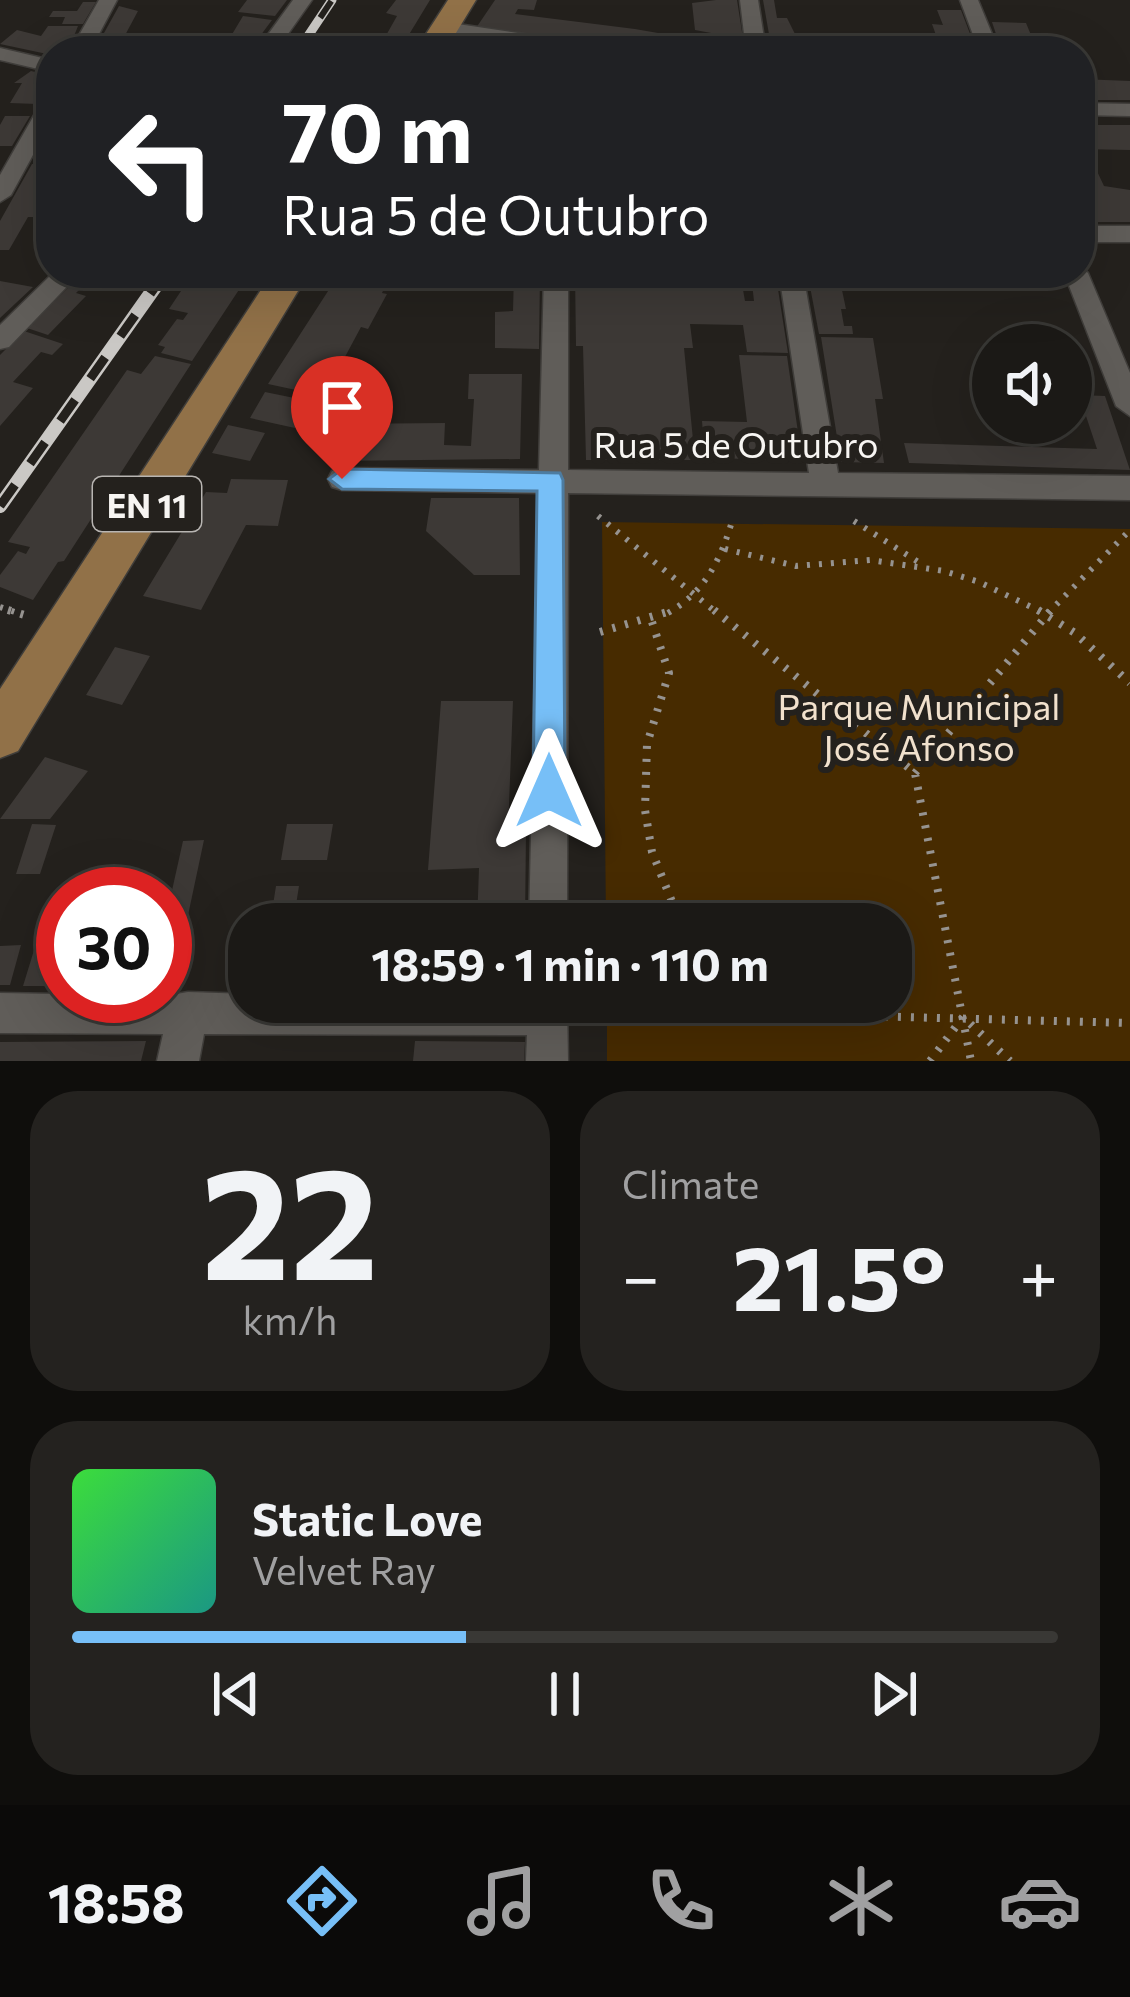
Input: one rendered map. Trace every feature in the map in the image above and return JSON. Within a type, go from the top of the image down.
[{"type":"main road","points":[[440,36],[462,0]]},
{"type":"main road","name":"EN 11","points":[[0,734],[282,288]]},
{"type":"street","points":[[88,36],[108,0]]},
{"type":"street","points":[[277,36],[303,0]]},
{"type":"street","points":[[749,0],[754,36]]},
{"type":"street","points":[[969,0],[983,36]]},
{"type":"street","points":[[0,54],[36,62]]},
{"type":"street","points":[[1095,110],[1130,110]]},
{"type":"street","points":[[0,195],[36,130]]},
{"type":"street","points":[[1095,234],[1130,234]]},
{"type":"street","points":[[0,340],[53,288]]},
{"type":"street","points":[[548,903],[556,288]]},
{"type":"street","points":[[793,288],[825,481]]},
{"type":"street","points":[[1082,288],[1130,406]]},
{"type":"street","name":"Rua 5 de Outubro","points":[[342,479],[1130,488]]},
{"type":"street","points":[[0,1012],[36,1012]]},
{"type":"street","points":[[192,1012],[228,1012]]},
{"type":"street","points":[[178,1061],[186,1023]]},
{"type":"street","points":[[548,1023],[548,1061]]},
{"type":"path","points":[[598,516],[915,773],[971,1061]]},
{"type":"path","points":[[600,632],[652,622],[698,593],[725,549],[733,518]]},
{"type":"path","points":[[854,520],[926,567]]},
{"type":"path","points":[[915,773],[1048,613],[1130,530]]},
{"type":"path","points":[[725,549],[793,566],[867,560],[974,579],[1048,613],[1091,643],[1130,683]]},
{"type":"path","points":[[652,622],[669,674],[647,744],[645,810],[652,851],[673,903]]},
{"type":"path","points":[[912,1015],[1130,1023]]},
{"type":"path","points":[[930,1061],[963,1017]]},
{"type":"path","points":[[963,1017],[1010,1061]]},
{"type":"green space","name":"Parque Municipal José Afonso","points":[[602,522],[1130,529],[1130,1061],[607,1061],[607,1023],[912,1023],[912,903],[606,903]]},
{"type":"building","points":[[247,0],[287,0],[275,16],[238,12]]},
{"type":"building","points":[[396,0],[430,0],[408,36],[386,36],[397,16],[386,13]]},
{"type":"building","points":[[495,0],[537,0],[534,10],[518,9],[515,14],[675,36],[539,36],[476,28]]},
{"type":"building","points":[[737,0],[743,36],[695,30],[692,3]]},
{"type":"building","points":[[763,0],[774,0],[777,18],[787,18],[796,36],[769,36]]},
{"type":"building","points":[[83,2],[96,2],[83,24],[62,24],[65,17],[49,17],[53,11],[77,11]]},
{"type":"building","points":[[119,6],[138,11],[125,36],[102,36]]},
{"type":"building","points":[[937,10],[961,10],[971,36],[936,36],[932,24],[943,25]]},
{"type":"building","points":[[243,16],[272,20],[260,36],[231,36]]},
{"type":"building","points":[[992,22],[1026,23],[1031,35],[996,34]]},
{"type":"building","points":[[48,26],[78,26],[74,36],[41,36]]},
{"type":"building","points":[[17,30],[41,36],[36,36],[36,52],[0,44]]},
{"type":"building","points":[[36,72],[36,104],[10,103],[22,83],[14,83]]},
{"type":"building","points":[[1095,80],[1130,81],[1130,100],[1095,100]]},
{"type":"building","points":[[5,116],[30,116],[12,146],[0,146]]},
{"type":"building","points":[[1095,125],[1130,125],[1130,150],[1095,149]]},
{"type":"building","points":[[36,164],[36,215],[28,217],[9,250],[0,250],[0,221]]},
{"type":"building","points":[[1095,167],[1104,186],[1130,190],[1130,222],[1095,222]]},
{"type":"building","points":[[0,281],[33,287],[0,318]]},
{"type":"building","points":[[68,288],[81,288],[76,293],[86,296],[48,335],[27,328]]},
{"type":"building","points":[[183,288],[240,288],[192,361],[161,353],[165,347],[158,345],[177,319],[183,320],[188,313],[169,309]]},
{"type":"building","points":[[330,288],[384,288],[382,293],[387,294],[368,329],[361,327],[324,396],[268,384]]},
{"type":"building","points":[[514,288],[540,288],[539,349],[495,348],[495,312],[513,311]]},
{"type":"building","points":[[575,288],[743,288],[745,301],[754,301],[753,288],[778,288],[788,353],[747,352],[743,325],[690,324],[693,348],[684,348],[695,460],[586,460],[583,346],[576,346]]},
{"type":"building","points":[[810,288],[842,288],[844,326],[852,326],[853,334],[819,334]]},
{"type":"building","points":[[24,331],[63,344],[52,355],[41,352],[13,382],[33,388],[0,426],[0,355]]},
{"type":"building","points":[[821,337],[873,338],[883,399],[875,399],[884,463],[841,462]]},
{"type":"building","points":[[739,355],[787,356],[802,460],[705,458],[702,421],[747,422]]},
{"type":"building","points":[[155,356],[191,364],[64,561],[58,562],[33,600],[0,587],[0,575],[18,551],[26,554],[30,547],[8,542],[127,370],[141,374]]},
{"type":"building","points":[[469,374],[522,374],[520,459],[333,461],[340,424],[445,423],[444,445],[471,446],[474,399],[468,399]]},
{"type":"building","points":[[265,392],[309,401],[295,428],[250,418]]},
{"type":"building","points":[[1092,396],[1105,396],[1130,470],[909,463],[904,443],[1097,449]]},
{"type":"building","points":[[228,425],[265,433],[250,461],[212,453]]},
{"type":"building","points":[[231,479],[288,480],[278,526],[246,525],[201,610],[143,596],[206,492],[227,493]]},
{"type":"building","points":[[431,498],[519,498],[520,575],[474,575],[426,531]]},
{"type":"building","points":[[115,647],[150,656],[122,705],[86,695]]},
{"type":"building","points":[[441,701],[513,701],[508,831],[526,831],[525,903],[478,903],[479,868],[428,870]]},
{"type":"building","points":[[45,757],[88,771],[50,819],[0,819]]},
{"type":"building","points":[[32,824],[56,825],[42,867],[36,867],[36,874],[16,874]]},
{"type":"building","points":[[287,824],[333,824],[327,860],[281,860]]},
{"type":"building","points":[[204,840],[192,897],[192,867],[177,867],[183,841]]},
{"type":"building","points":[[276,886],[299,886],[296,903],[273,903]]},
{"type":"building","points":[[393,900],[393,903],[324,903]]},
{"type":"building","points":[[21,945],[10,985],[0,985],[0,946]]},
{"type":"building","points":[[35,947],[36,947],[36,986],[23,986]]},
{"type":"building","points":[[146,1041],[141,1061],[0,1061],[0,1042]]},
{"type":"building","points":[[415,1041],[525,1042],[524,1061],[413,1061]]},
{"type":"railway","points":[[308,36],[332,0]]},
{"type":"railway","points":[[0,506],[154,288]]},
{"type":"route","points":[[342,479],[550,480],[549,791]]}]
